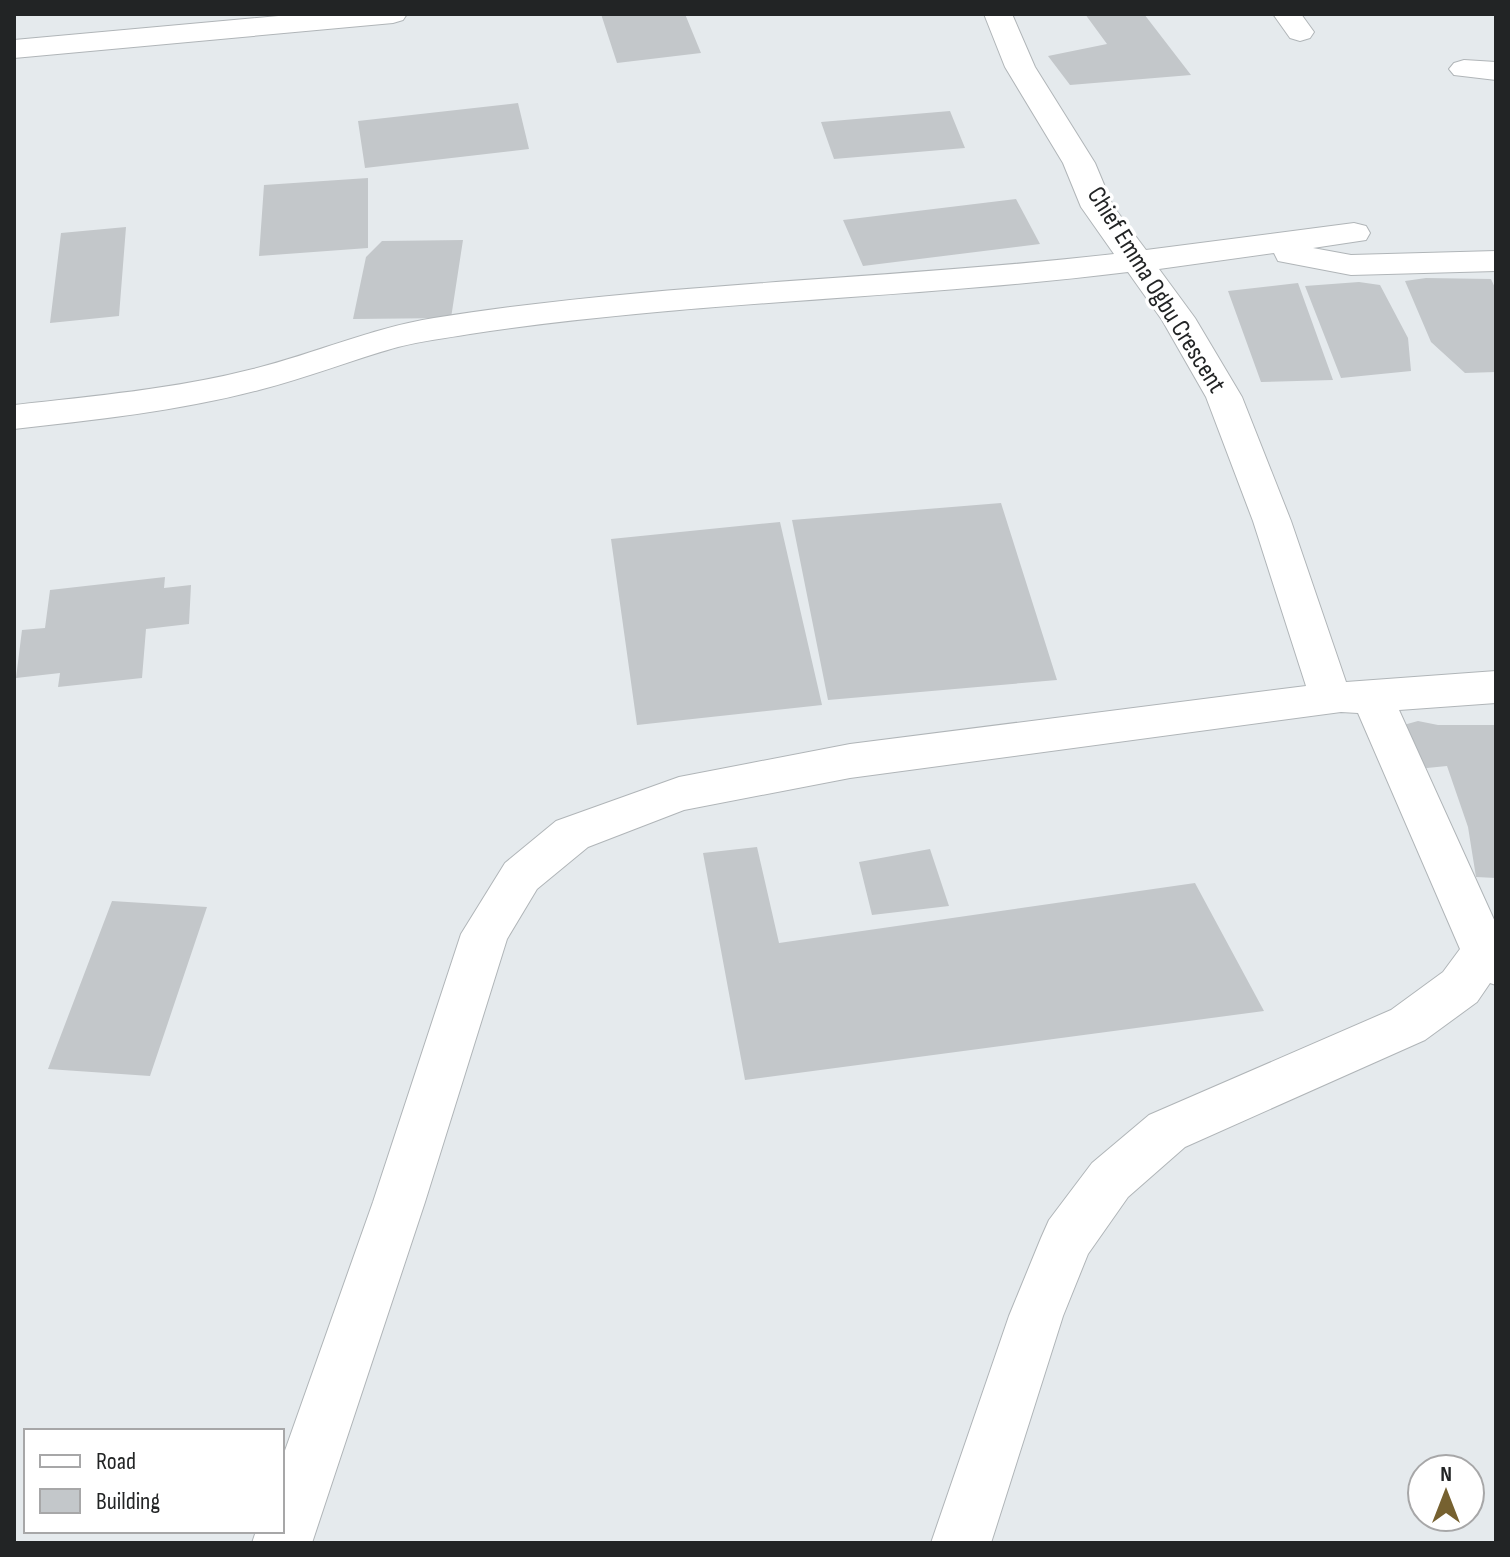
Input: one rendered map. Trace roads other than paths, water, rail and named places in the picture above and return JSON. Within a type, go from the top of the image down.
[{"type":"street","points":[[14,49],[393,14]]},
{"type":"street","name":"Chief Emma Ogbu Crescent","points":[[998,14],[1020,67],[1079,163],[1097,207],[1186,329],[1231,410],[1306,622],[1351,698],[1490,958]]},
{"type":"street","points":[[1464,69],[1496,71]]},
{"type":"street","points":[[14,417],[190,394],[261,379],[312,360],[428,329],[571,310],[992,276],[1354,233]]},
{"type":"street","points":[[1249,246],[1351,265],[1496,261]]},
{"type":"street","points":[[282,1543],[394,1217],[485,934],[521,876],[572,834],[679,794],[850,761],[1351,698],[1496,687]]},
{"type":"street","points":[[961,1543],[1047,1290],[1068,1238],[1110,1180],[1167,1131],[1408,1025],[1460,987],[1490,958]]}]
